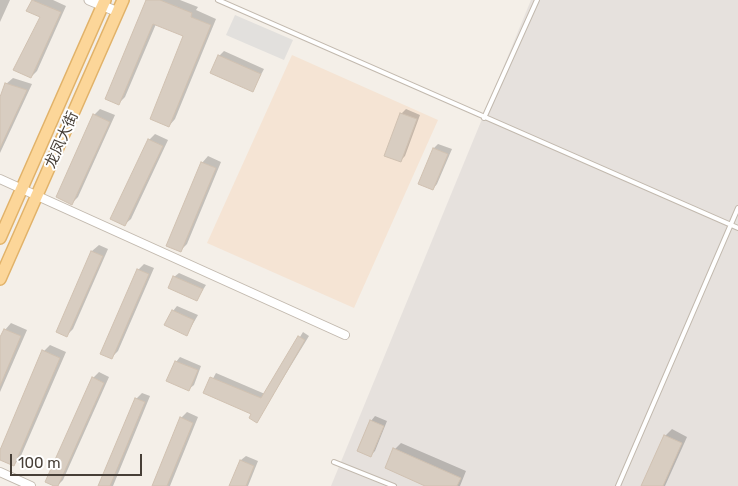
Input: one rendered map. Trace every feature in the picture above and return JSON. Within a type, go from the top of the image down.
[{"type":"main road","name":"龙凤大街","points":[[0,279],[123,0]]},
{"type":"main road","name":"龙凤大街","points":[[0,238],[104,3]]},
{"type":"street","points":[[89,0],[104,3],[118,12]]},
{"type":"street","points":[[0,179],[345,335]]},
{"type":"street","points":[[0,472],[31,486]]},
{"type":"lane","points":[[218,0],[738,228]]},
{"type":"lane","points":[[484,118],[537,0]]},
{"type":"lane","points":[[618,486],[738,208]]},
{"type":"lane","points":[[334,462],[394,486]]},
{"type":"shaded area","points":[[531,0],[738,0],[738,486],[331,486]]},
{"type":"shaded area","points":[[235,15],[293,40],[284,60],[226,35]]},
{"type":"shaded area","points":[[292,55],[438,120],[354,308],[207,243]]},
{"type":"building","points":[[32,0],[61,12],[31,78],[13,70],[40,17],[26,11]]},
{"type":"building","points":[[146,0],[160,0],[192,13],[191,17],[211,25],[169,127],[150,119],[183,36],[153,24],[119,105],[105,99]]},
{"type":"building","points":[[218,55],[261,74],[253,92],[210,73]]},
{"type":"building","points":[[5,83],[27,90],[0,148],[0,97]]},
{"type":"building","points":[[400,113],[417,119],[401,162],[384,156]]},
{"type":"building","points":[[93,114],[110,122],[72,205],[56,197]]},
{"type":"building","points":[[148,139],[163,146],[125,226],[110,219]]},
{"type":"building","points":[[433,148],[448,154],[433,190],[418,184]]},
{"type":"building","points":[[201,162],[216,168],[181,252],[166,246]]},
{"type":"building","points":[[91,251],[103,256],[67,337],[56,332]]},
{"type":"building","points":[[137,269],[149,274],[112,359],[100,354]]},
{"type":"building","points":[[173,276],[203,289],[197,301],[168,288]]},
{"type":"building","points":[[172,310],[194,320],[187,336],[164,325]]},
{"type":"building","points":[[4,329],[21,336],[0,386],[0,337]]},
{"type":"building","points":[[298,336],[305,340],[257,423],[249,418],[251,414],[203,393],[210,377],[261,398]]},
{"type":"building","points":[[42,350],[60,358],[14,466],[0,460],[0,450]]},
{"type":"building","points":[[175,361],[198,370],[189,391],[166,381]]},
{"type":"building","points":[[92,377],[104,383],[58,486],[54,486],[45,482]]},
{"type":"building","points":[[135,398],[145,402],[110,486],[98,486]]},
{"type":"building","points":[[180,417],[193,423],[167,486],[152,486]]},
{"type":"building","points":[[370,420],[384,426],[371,457],[357,451]]},
{"type":"building","points":[[664,435],[682,443],[663,486],[641,486]]},
{"type":"building","points":[[393,448],[461,478],[457,486],[425,486],[385,468]]},
{"type":"building","points":[[240,460],[254,466],[246,486],[229,486]]}]
